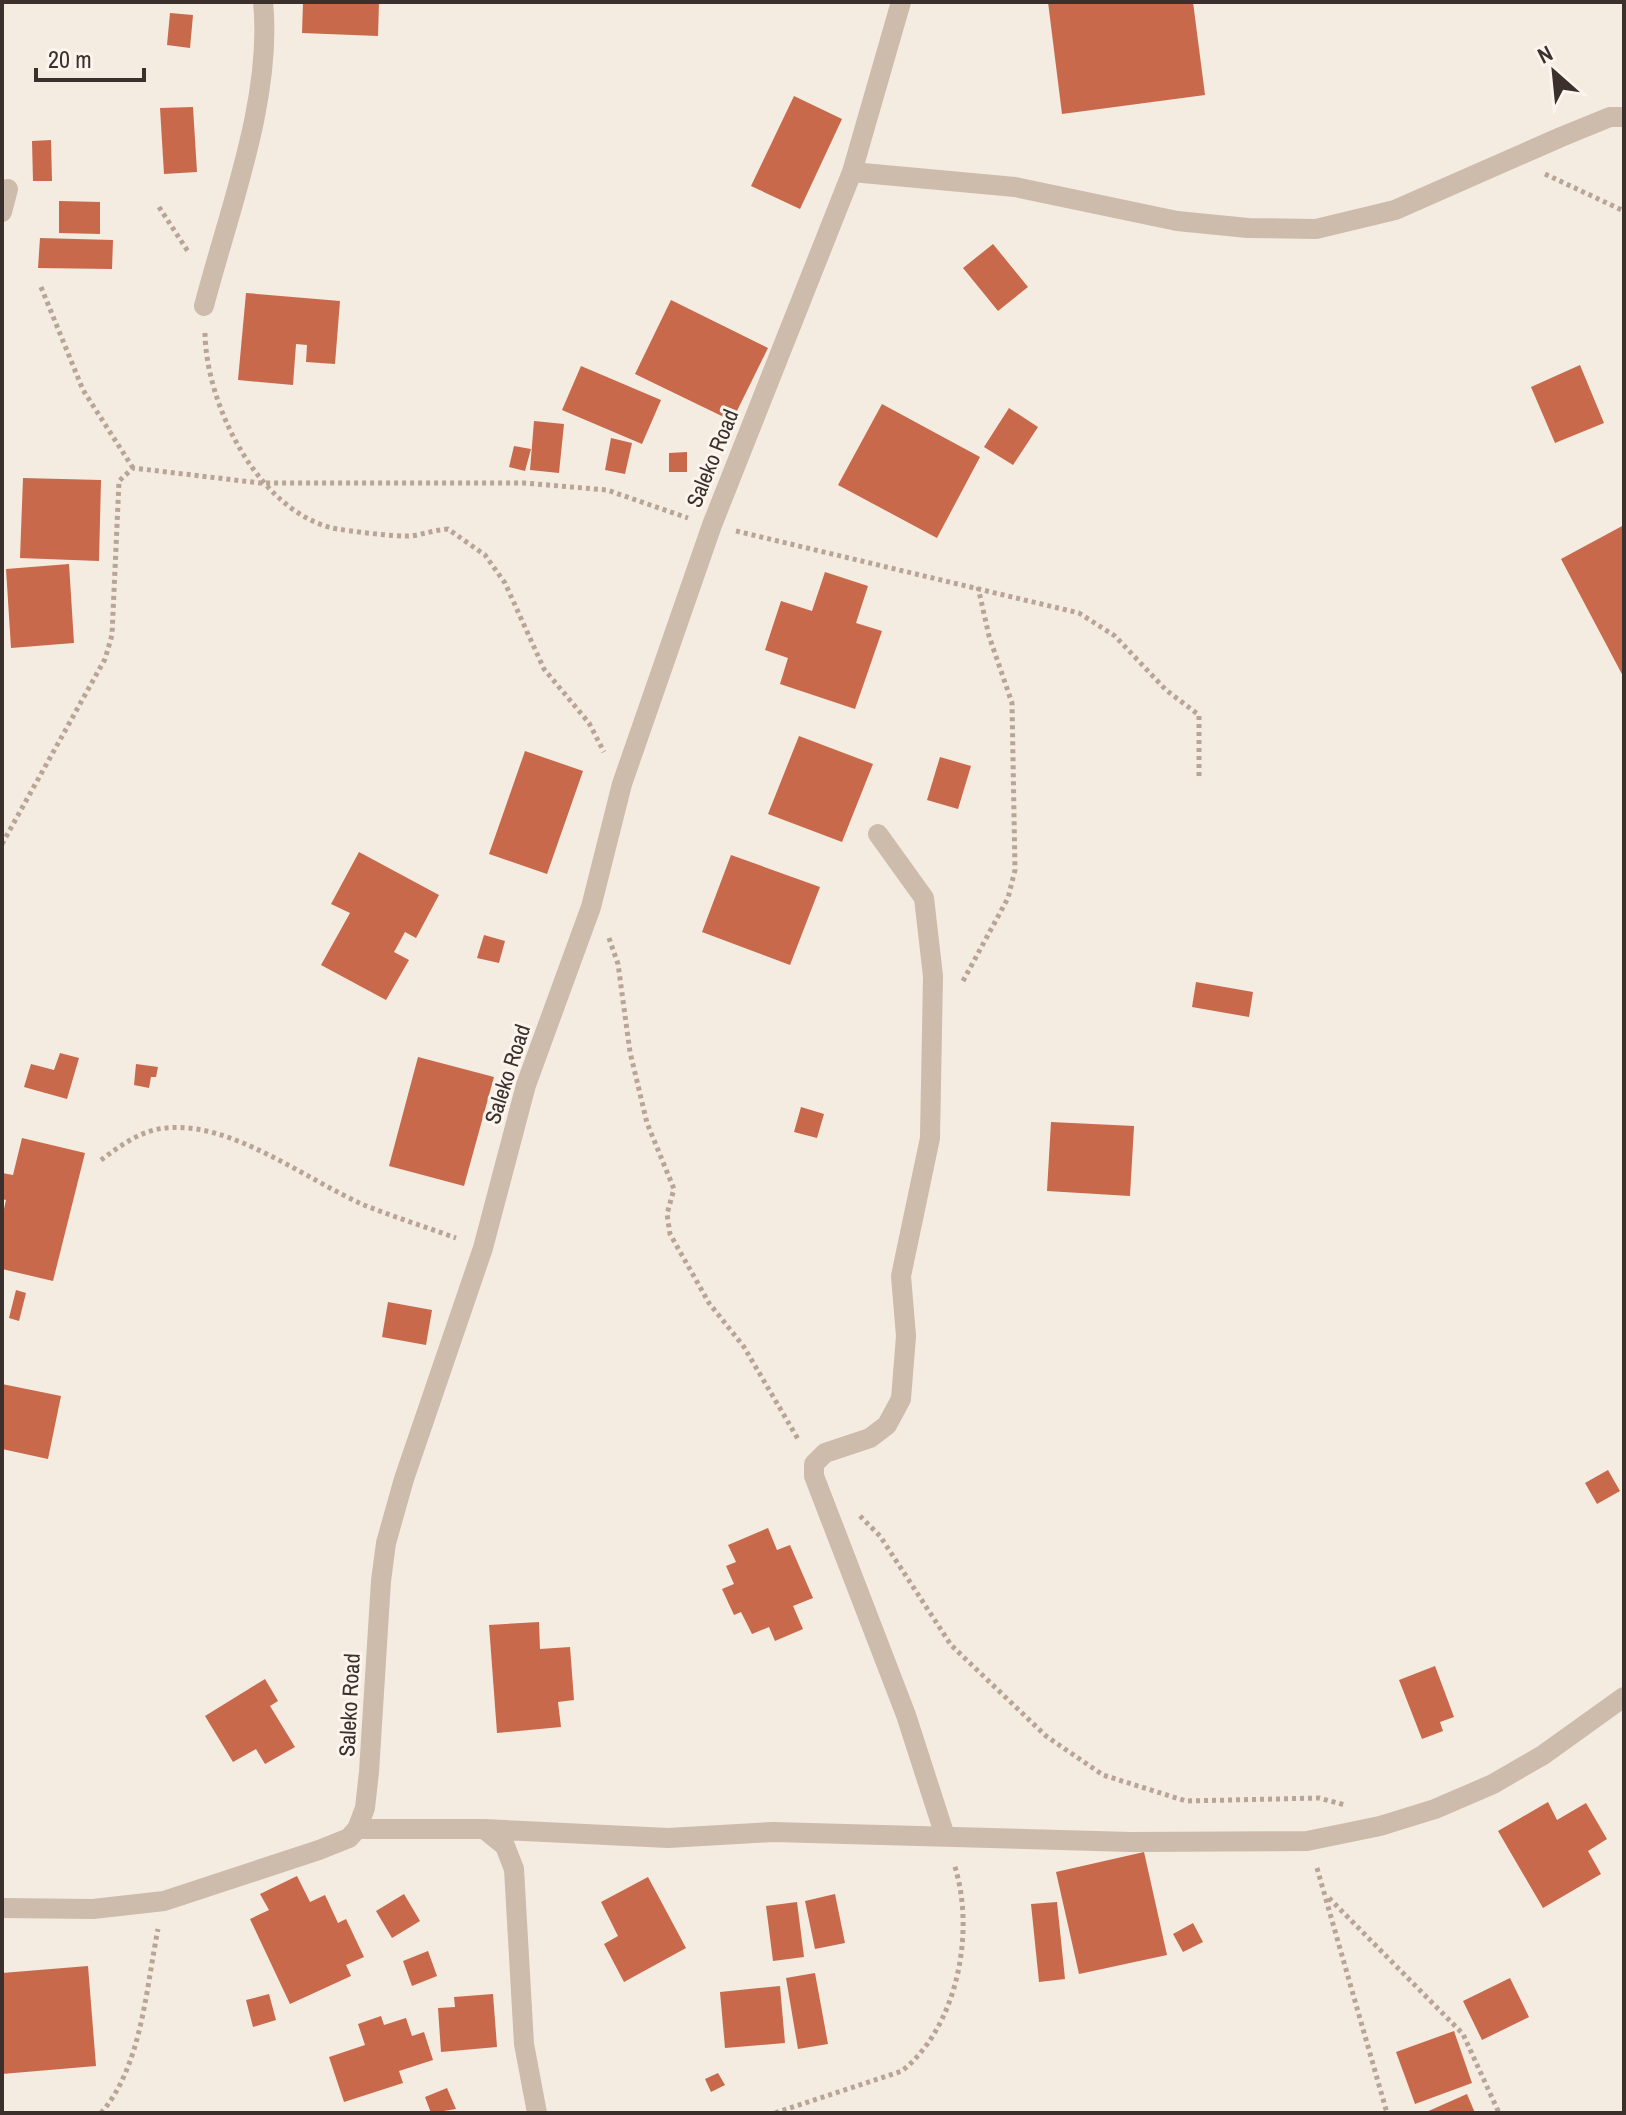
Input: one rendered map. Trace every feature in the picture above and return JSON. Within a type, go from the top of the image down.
[{"type":"street","points":[[204,306],[254,121],[264,69],[263,2]]},
{"type":"street","name":"Saleko Road","points":[[357,1829],[365,1808],[369,1772],[386,1543],[404,1479],[483,1248],[526,1085],[591,907],[622,784],[712,525],[852,172],[901,2]]},
{"type":"street","points":[[852,172],[1015,187],[1177,221],[1248,228],[1316,229],[1395,210],[1610,117],[1624,117]]},
{"type":"street","points":[[2,212],[8,189]]},
{"type":"street","points":[[878,834],[904,866],[924,898],[933,976],[930,1138],[901,1276],[906,1336],[901,1399],[887,1425],[870,1438],[825,1453],[814,1464],[814,1476],[906,1715],[945,1836]]},
{"type":"street","points":[[2,1908],[93,1909],[164,1901],[319,1850],[349,1838],[357,1829],[484,1829],[668,1838],[773,1832],[1131,1842],[1307,1841],[1380,1826],[1435,1809],[1493,1784],[1543,1755],[1624,1697]]},
{"type":"street","points":[[484,1829],[505,1846],[514,1869],[524,2044],[537,2113]]},
{"type":"path","points":[[1544,174],[1624,211]]},
{"type":"path","points":[[159,207],[188,249],[204,306],[205,352],[214,390],[232,433],[260,483],[310,519],[331,527],[410,536],[448,529],[472,543],[505,583],[544,669],[589,723],[622,784]]},
{"type":"path","points":[[41,287],[83,390],[133,468]]},
{"type":"path","points":[[2,844],[105,659],[112,635],[119,481],[133,468],[260,483],[524,483],[593,489],[712,525],[1059,606],[1115,636],[1166,690],[1199,715],[1199,779]]},
{"type":"path","points":[[960,985],[1008,898],[1015,870],[1012,703],[989,636],[978,587]]},
{"type":"path","points":[[591,907],[614,947],[630,1052],[647,1123],[674,1189],[667,1214],[670,1234],[709,1303],[744,1347],[814,1464]]},
{"type":"path","points":[[101,1160],[132,1138],[164,1128],[199,1128],[230,1136],[364,1205],[483,1248]]},
{"type":"path","points":[[855,1510],[880,1536],[951,1645],[1046,1736],[1103,1775],[1186,1801],[1334,1800],[1380,1826]]},
{"type":"path","points":[[775,2113],[902,2071],[919,2057],[945,2011],[965,1938],[962,1886],[945,1836]]},
{"type":"path","points":[[1307,1841],[1328,1897],[1387,2113]]},
{"type":"path","points":[[1328,1897],[1463,2034],[1499,2113]]},
{"type":"path","points":[[101,2113],[111,2101],[132,2054],[164,1901]]},
{"type":"building","points":[[303,2],[379,2],[378,36],[302,33]]},
{"type":"building","points":[[1048,2],[1193,2],[1205,95],[1062,114]]},
{"type":"building","points":[[170,13],[193,15],[190,48],[167,45]]},
{"type":"building","points":[[794,96],[842,119],[800,209],[751,186]]},
{"type":"building","points":[[193,107],[197,172],[164,174],[160,108]]},
{"type":"building","points":[[51,140],[52,181],[33,181],[32,141]]},
{"type":"building","points":[[59,201],[100,202],[100,234],[59,233]]},
{"type":"building","points":[[40,238],[113,240],[112,269],[38,268]]},
{"type":"building","points":[[993,244],[1028,287],[998,311],[963,268]]},
{"type":"building","points":[[246,293],[340,301],[335,364],[306,362],[307,345],[296,344],[293,385],[238,380]]},
{"type":"building","points":[[671,300],[768,348],[732,421],[635,374]]},
{"type":"building","points":[[1580,365],[1604,423],[1555,443],[1531,387]]},
{"type":"building","points":[[581,366],[661,400],[642,444],[562,410]]},
{"type":"building","points":[[882,404],[980,457],[937,538],[838,485]]},
{"type":"building","points":[[1009,408],[1038,427],[1013,465],[984,447]]},
{"type":"building","points":[[534,421],[564,424],[559,473],[530,470]]},
{"type":"building","points":[[611,438],[632,443],[625,474],[605,470]]},
{"type":"building","points":[[514,446],[531,449],[525,471],[509,467]]},
{"type":"building","points":[[687,452],[687,472],[669,472],[669,453]]},
{"type":"building","points":[[23,478],[101,480],[99,561],[20,558]]},
{"type":"building","points":[[1624,525],[1624,678],[1561,559]]},
{"type":"building","points":[[69,564],[74,643],[11,648],[6,569]]},
{"type":"building","points":[[825,572],[868,586],[856,623],[882,631],[855,709],[780,684],[788,658],[765,650],[781,601],[812,611]]},
{"type":"building","points":[[799,736],[873,764],[842,842],[768,814]]},
{"type":"building","points":[[525,751],[583,771],[547,874],[489,854]]},
{"type":"building","points":[[940,757],[971,766],[958,809],[927,800]]},
{"type":"building","points":[[359,852],[439,895],[416,938],[405,932],[394,952],[409,960],[386,1000],[321,965],[350,913],[331,904]]},
{"type":"building","points":[[731,855],[820,887],[790,965],[702,932]]},
{"type":"building","points":[[484,935],[505,941],[499,963],[477,958]]},
{"type":"building","points":[[1196,982],[1253,992],[1249,1017],[1192,1007]]},
{"type":"building","points":[[60,1053],[79,1058],[67,1099],[24,1087],[31,1064],[54,1070]]},
{"type":"building","points":[[418,1057],[494,1077],[464,1186],[389,1166]]},
{"type":"building","points":[[136,1064],[158,1067],[156,1077],[151,1077],[149,1088],[134,1085]]},
{"type":"building","points":[[801,1107],[824,1114],[817,1138],[794,1132]]},
{"type":"building","points":[[1051,1122],[1134,1126],[1130,1196],[1047,1191]]},
{"type":"building","points":[[22,1138],[85,1153],[53,1281],[2,1269],[2,1218],[6,1200],[2,1199],[2,1173],[13,1175]]},
{"type":"building","points":[[16,1290],[26,1293],[19,1321],[9,1318]]},
{"type":"building","points":[[388,1302],[432,1310],[426,1345],[382,1337]]},
{"type":"building","points":[[2,1384],[61,1396],[48,1459],[2,1449]]},
{"type":"building","points":[[1608,1470],[1620,1491],[1597,1504],[1585,1483]]},
{"type":"building","points":[[768,1528],[777,1550],[790,1545],[813,1598],[793,1606],[803,1629],[775,1641],[769,1627],[752,1634],[741,1612],[734,1615],[722,1589],[734,1584],[726,1566],[736,1562],[728,1545]]},
{"type":"building","points":[[539,1622],[540,1649],[570,1647],[574,1700],[558,1702],[561,1727],[497,1733],[489,1625]]},
{"type":"building","points":[[1435,1666],[1454,1717],[1440,1722],[1443,1731],[1422,1739],[1399,1680]]},
{"type":"building","points":[[265,1679],[278,1701],[270,1706],[295,1747],[265,1764],[256,1749],[233,1762],[205,1716]]},
{"type":"building","points":[[1548,1802],[1557,1820],[1586,1803],[1607,1839],[1588,1851],[1601,1874],[1543,1908],[1498,1831]]},
{"type":"building","points":[[1144,1852],[1167,1955],[1079,1974],[1056,1872]]},
{"type":"building","points":[[297,1876],[310,1902],[325,1895],[338,1923],[346,1919],[364,1957],[346,1965],[351,1976],[290,2004],[250,1919],[269,1910],[260,1894]]},
{"type":"building","points":[[648,1877],[686,1948],[624,1982],[604,1944],[618,1936],[601,1902]]},
{"type":"building","points":[[404,1894],[420,1921],[392,1938],[376,1911]]},
{"type":"building","points":[[835,1894],[845,1943],[815,1949],[805,1901]]},
{"type":"building","points":[[797,1902],[804,1957],[773,1961],[766,1906]]},
{"type":"building","points":[[1057,1902],[1065,1979],[1039,1982],[1031,1904]]},
{"type":"building","points":[[1193,1923],[1203,1942],[1183,1952],[1173,1934]]},
{"type":"building","points":[[428,1951],[437,1976],[412,1986],[403,1961]]},
{"type":"building","points":[[88,1966],[96,2066],[2,2074],[2,1973]]},
{"type":"building","points":[[815,1973],[828,2044],[798,2049],[786,1978]]},
{"type":"building","points":[[1510,1978],[1529,2017],[1482,2040],[1463,2001]]},
{"type":"building","points":[[780,1986],[785,2043],[725,2048],[720,1992]]},
{"type":"building","points":[[269,1994],[276,2020],[253,2027],[246,2000]]},
{"type":"building","points":[[493,1994],[497,2047],[441,2052],[438,2008],[455,2007],[454,1997]]},
{"type":"building","points":[[381,2016],[384,2025],[406,2018],[412,2036],[424,2032],[433,2060],[399,2071],[403,2083],[344,2102],[329,2057],[365,2045],[358,2024]]},
{"type":"building","points":[[1454,2031],[1472,2083],[1415,2104],[1396,2052]]},
{"type":"building","points":[[718,2073],[725,2085],[711,2092],[705,2079]]},
{"type":"building","points":[[447,2088],[456,2109],[431,2113],[425,2097]]},
{"type":"building","points":[[1467,2094],[1475,2113],[1424,2113]]}]
